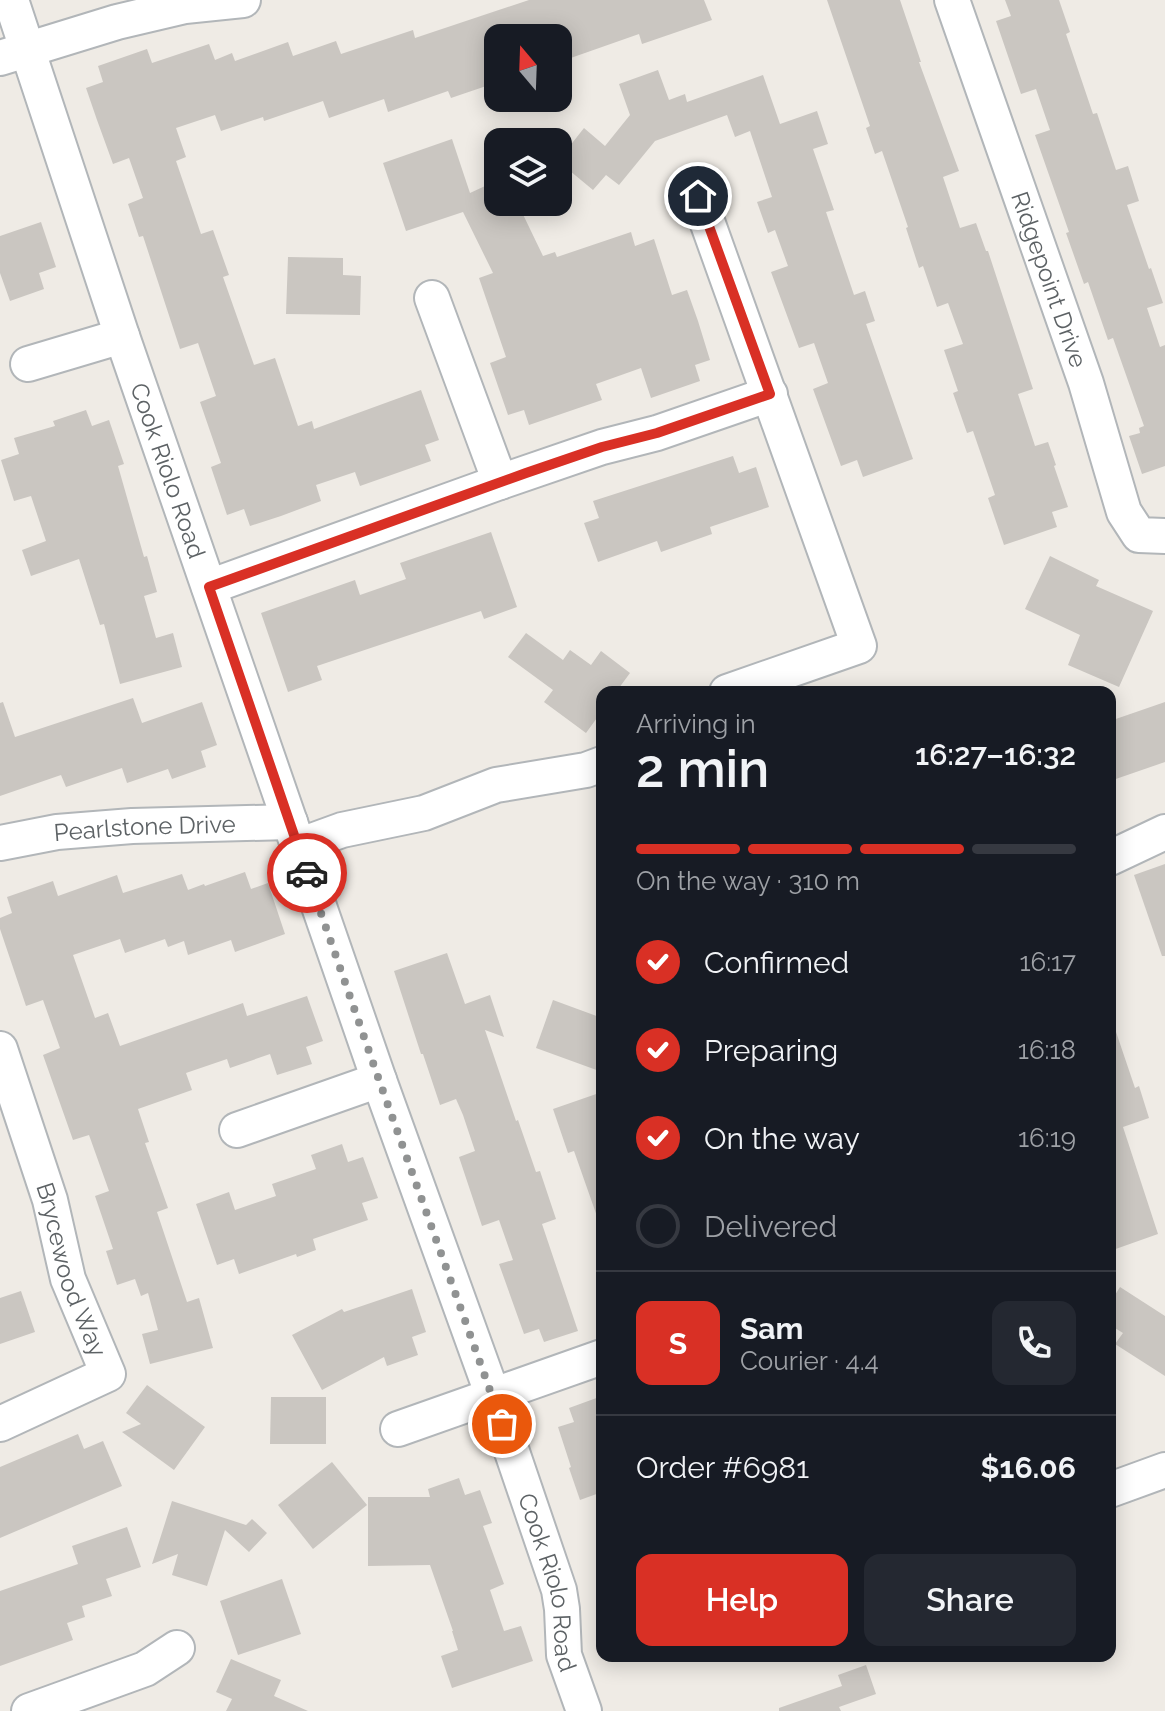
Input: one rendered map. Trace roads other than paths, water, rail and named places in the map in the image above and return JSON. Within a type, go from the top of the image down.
[{"type":"street","name":"Cook Riolo Road","points":[[11,0],[14,53],[122,336],[559,1590],[564,1655],[584,1711]]},
{"type":"street","points":[[14,53],[144,15],[185,6],[243,0]]},
{"type":"street","name":"Ridgepoint Drive","points":[[952,0],[1086,383],[1124,512],[1139,535],[1165,536]]},
{"type":"street","points":[[698,196],[859,646],[744,686]]},
{"type":"street","points":[[432,298],[500,482]]},
{"type":"street","points":[[28,364],[122,336]]},
{"type":"street","points":[[209,587],[500,482],[770,394]]},
{"type":"street","name":"Pearlstone Drive","points":[[0,843],[57,832],[132,826],[294,834],[342,830],[424,813],[496,785],[596,766]]},
{"type":"street","points":[[1116,855],[1165,832]]},
{"type":"street","name":"Brycewood Way","points":[[0,1049],[12,1126],[50,1200],[68,1279],[108,1374],[0,1424]]},
{"type":"street","points":[[237,1130],[379,1080]]},
{"type":"street","points":[[398,1429],[596,1359]]},
{"type":"street","points":[[1116,1488],[1165,1470]]},
{"type":"street","points":[[29,1711],[145,1669],[177,1648]]}]
